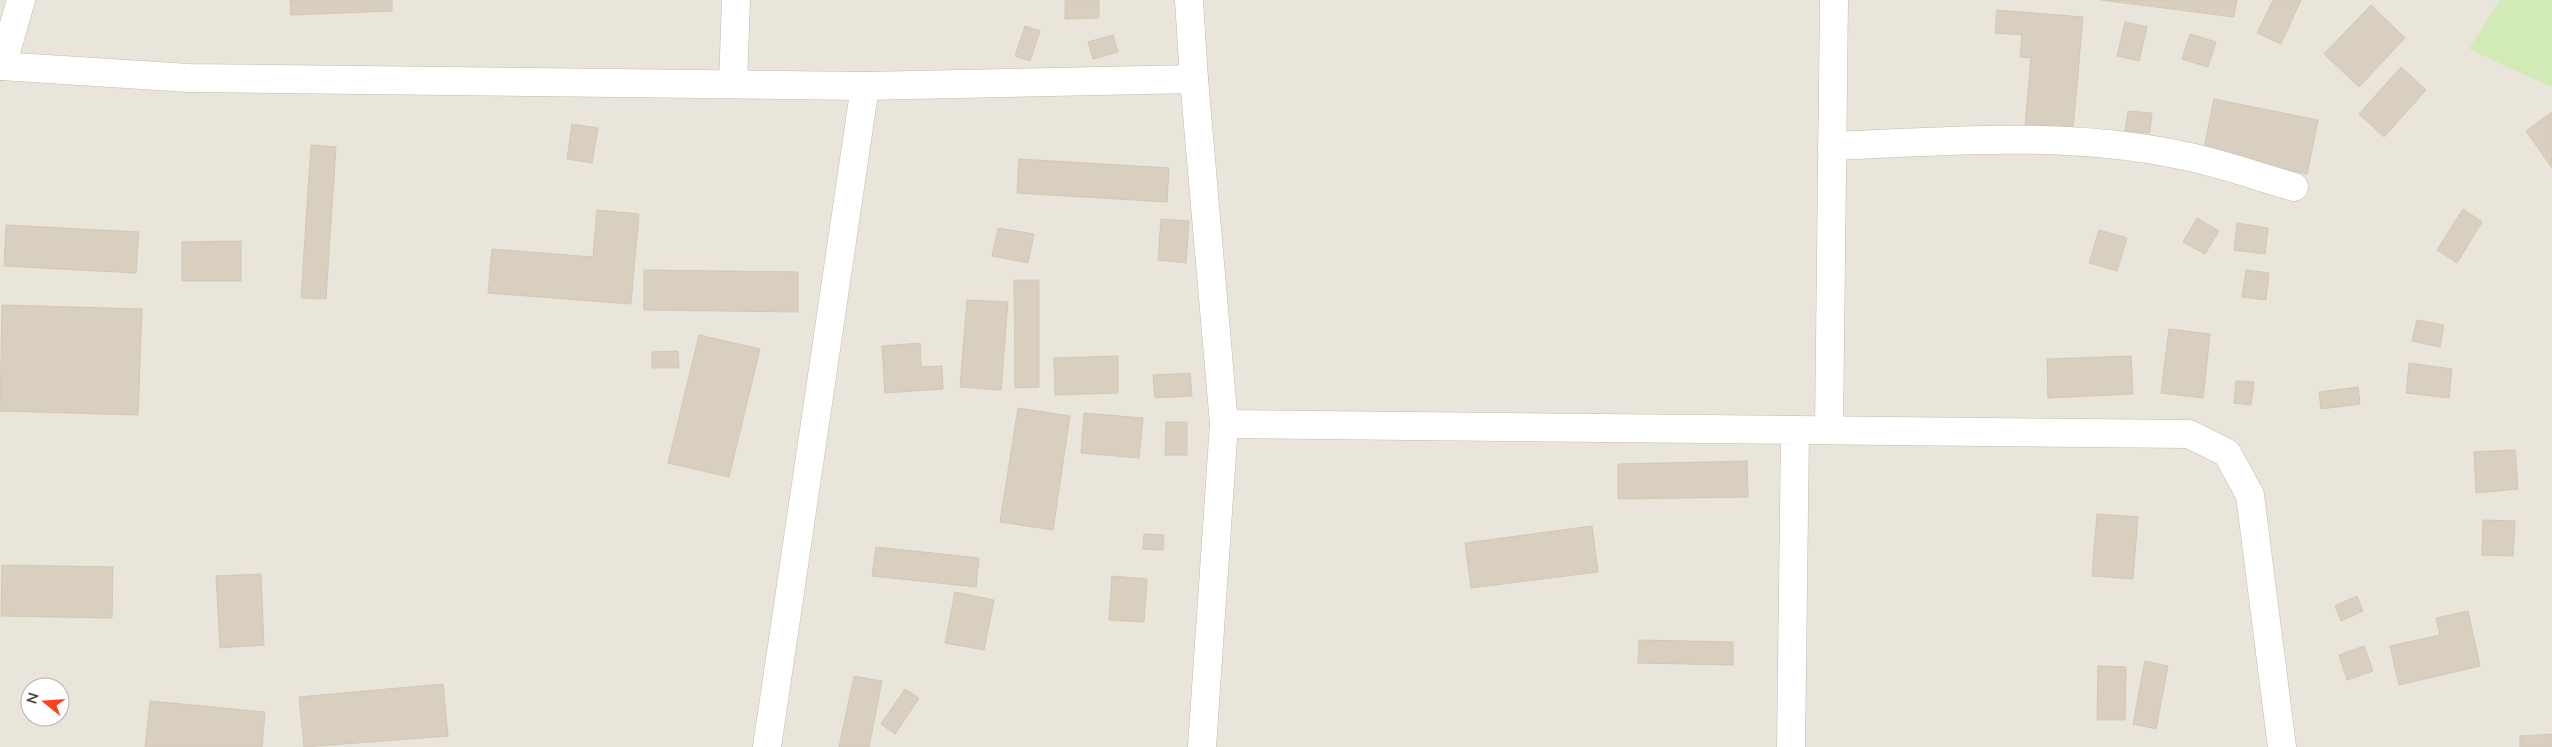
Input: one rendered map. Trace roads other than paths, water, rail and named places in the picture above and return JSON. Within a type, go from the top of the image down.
[{"type":"street","points":[[21,0],[1,66],[189,78],[865,86],[1194,79]]},
{"type":"street","points":[[733,83],[736,0]]},
{"type":"street","points":[[1189,0],[1194,79],[1224,424],[1202,747]]},
{"type":"street","points":[[1829,429],[1834,0]]},
{"type":"street","points":[[767,747],[865,86]]},
{"type":"street","points":[[1832,146],[2023,138],[2096,144],[2180,155],[2294,187]]},
{"type":"street","points":[[1224,424],[2188,434],[2227,453],[2250,495],[2282,747]]},
{"type":"street","points":[[1791,747],[1795,430]]}]
